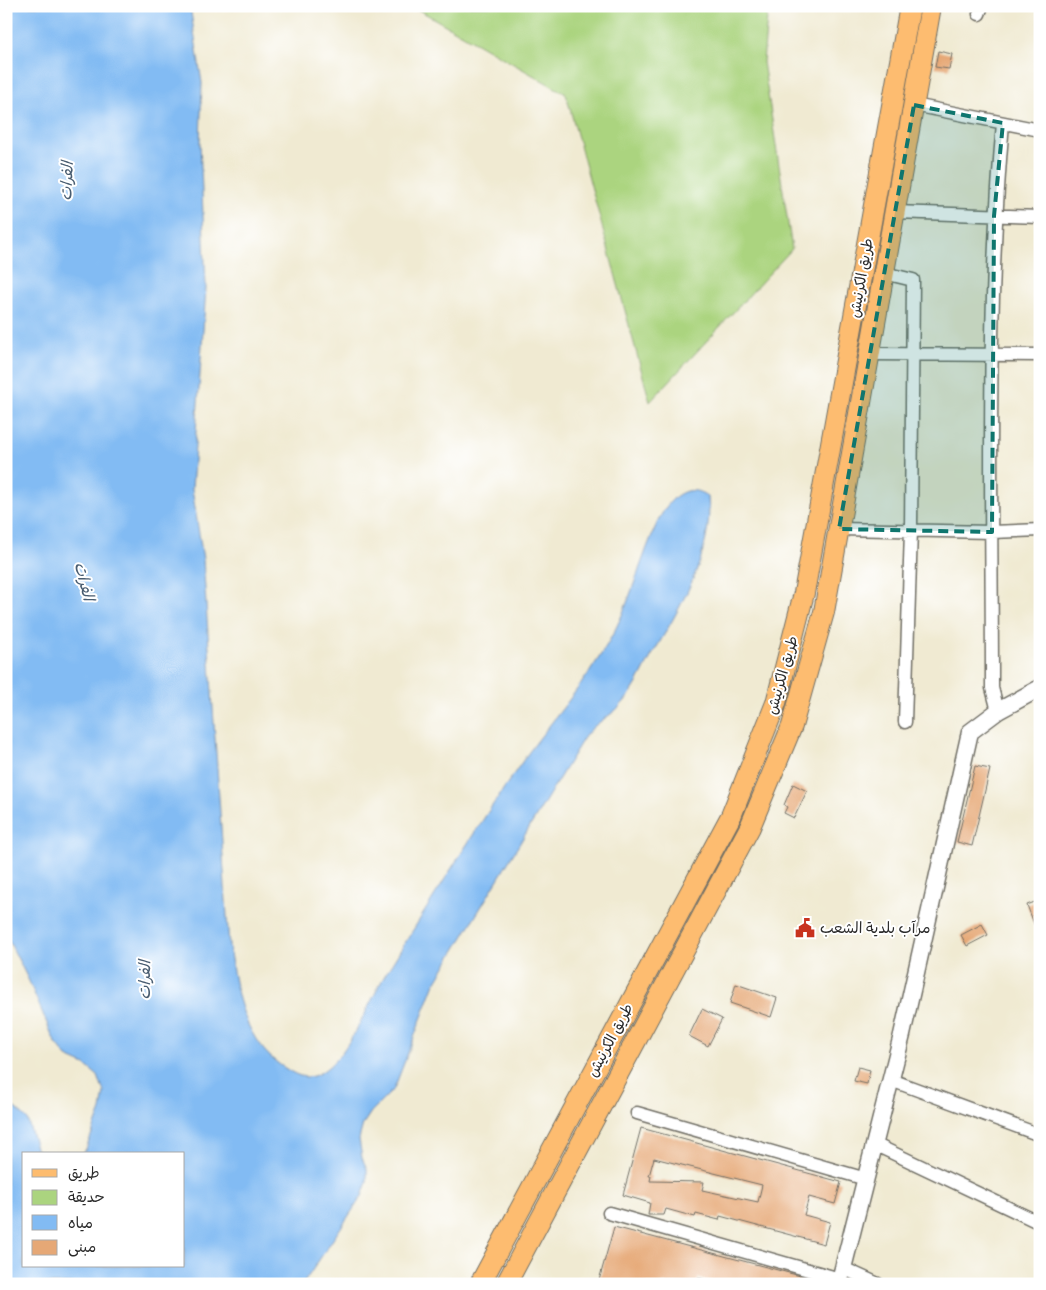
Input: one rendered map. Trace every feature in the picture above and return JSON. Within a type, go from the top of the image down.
[{"type":"main road","name":"طريق الكرنيش","points":[[480,1284],[731,816],[776,703],[804,593],[910,6]]},
{"type":"main road","name":"طريق الكرنيش","points":[[506,1284],[750,826],[792,726],[824,612],[931,6]]},
{"type":"street","points":[[914,105],[1040,130]]},
{"type":"street","points":[[998,711],[992,688],[992,355],[994,216],[1003,123]]},
{"type":"street","points":[[895,212],[1040,217]]},
{"type":"street","points":[[884,274],[913,280],[911,530],[905,722]]},
{"type":"street","points":[[870,354],[1040,356]]},
{"type":"street","points":[[839,529],[992,532],[1040,530]]},
{"type":"street","points":[[840,1277],[891,1080],[970,732],[998,711],[1040,688]]},
{"type":"street","points":[[891,1080],[1040,1135]]},
{"type":"street","points":[[637,1113],[866,1179]]},
{"type":"street","points":[[874,1144],[1040,1222]]},
{"type":"street","points":[[609,1212],[840,1277],[878,1284]]},
{"type":"highlighted area","points":[[914,105],[1003,123],[994,216],[992,532],[839,529]]},
{"type":"green space","points":[[412,6],[768,6],[763,62],[792,249],[650,402],[566,94]]},
{"type":"water","name":"الفرات","points":[[6,6],[190,6],[202,83],[200,142],[206,288],[192,489],[203,559],[229,946],[235,982],[245,1016],[261,1047],[273,1059],[295,1074],[310,1077],[329,1066],[340,1055],[350,1041],[382,980],[475,831],[529,752],[580,685],[608,643],[627,603],[660,516],[676,496],[681,493],[694,491],[708,497],[709,518],[706,539],[700,560],[683,601],[631,693],[618,708],[592,728],[583,739],[435,983],[394,1089],[371,1112],[363,1124],[359,1139],[362,1158],[367,1169],[367,1182],[362,1196],[303,1284],[6,1284],[6,1109],[15,1108],[27,1119],[37,1152],[22,1152],[22,1268],[185,1268],[185,1152],[84,1152],[101,1110],[104,1092],[98,1076],[85,1065],[67,1057],[55,1042],[28,979],[6,935]]},
{"type":"building","points":[[938,51],[952,54],[949,69],[935,67]]},
{"type":"building","points":[[975,766],[990,769],[972,846],[957,842]]},
{"type":"building","points":[[793,784],[807,791],[794,818],[784,813],[787,807],[784,805]]},
{"type":"building","points":[[1040,900],[1040,937],[1039,937],[1027,905]]},
{"type":"building","points":[[982,924],[988,935],[967,946],[961,935]]},
{"type":"building","points":[[736,984],[777,998],[771,1017],[730,1003]]},
{"type":"building","points":[[702,1009],[722,1019],[708,1046],[689,1036]]},
{"type":"building","points":[[858,1067],[870,1070],[867,1084],[854,1081]]},
{"type":"building","points":[[641,1128],[841,1182],[835,1204],[809,1197],[804,1215],[830,1222],[824,1244],[720,1216],[719,1220],[696,1214],[695,1217],[666,1209],[664,1215],[648,1215],[650,1203],[623,1195]],"holes":[[[654,1158],[762,1185],[758,1202],[702,1190],[704,1182],[650,1181],[651,1176],[649,1176]]]},
{"type":"building","points":[[614,1227],[808,1278],[815,1280],[815,1284],[723,1284],[698,1278],[697,1284],[598,1284]]},
{"type":"place","name":"مرآب بلدية الشعب","points":[[805,928]]}]
